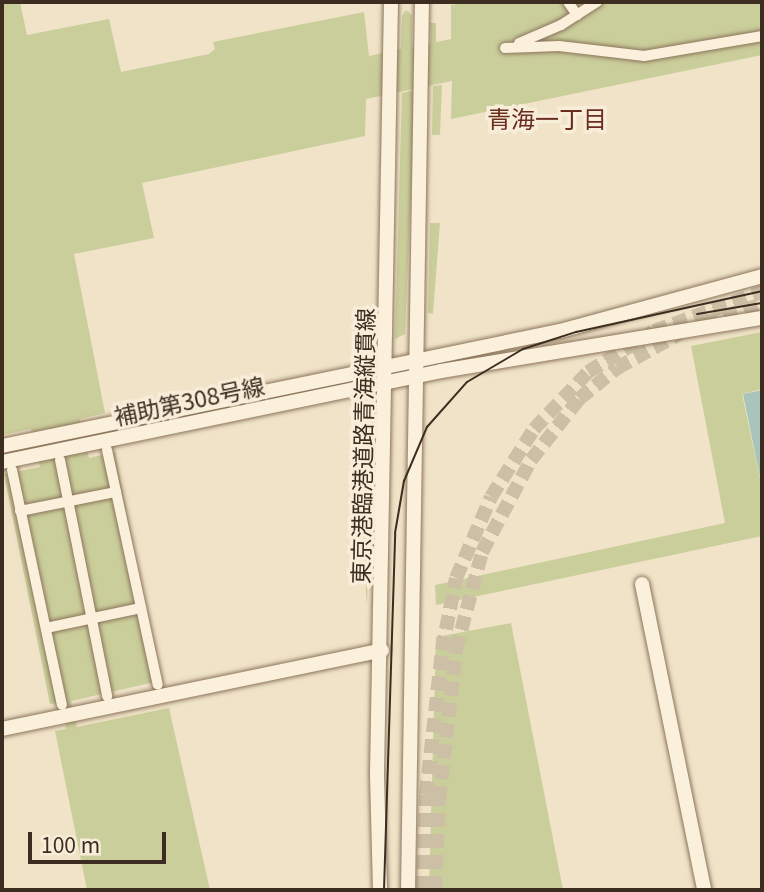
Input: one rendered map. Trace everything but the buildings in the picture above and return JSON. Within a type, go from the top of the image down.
[{"type":"street","name":"東京港臨港道路青海縦貫線","points":[[380,890],[391,2]]},
{"type":"street","points":[[408,890],[407,747],[417,369],[422,2]]},
{"type":"street","points":[[568,2],[577,15]]},
{"type":"street","points":[[597,2],[577,15],[505,48],[559,46],[643,57],[762,36]]},
{"type":"street","points":[[386,376],[762,276]]},
{"type":"street","points":[[417,369],[762,318]]},
{"type":"street","name":"補助第308号線","points":[[2,446],[386,376]]},
{"type":"street","name":"補助第308号線","points":[[7,466],[386,376]]},
{"type":"street","points":[[107,450],[158,685]]},
{"type":"street","points":[[60,460],[107,696]]},
{"type":"street","points":[[7,466],[20,511],[62,705]]},
{"type":"street","points":[[20,511],[116,492]]},
{"type":"street","points":[[642,584],[704,890]]},
{"type":"street","points":[[46,628],[141,608]]},
{"type":"street","points":[[2,729],[382,650]]},
{"type":"green space","points":[[2,2],[20,2],[27,35],[109,19],[121,72],[209,54],[215,49],[213,42],[364,12],[369,56],[401,49],[402,16],[406,10],[412,15],[412,47],[431,43],[430,23],[436,23],[436,42],[451,39],[451,5],[467,2],[762,2],[762,55],[451,119],[452,81],[366,99],[365,136],[142,183],[154,238],[74,254],[105,413],[80,419],[89,458],[115,452],[159,681],[71,701],[77,727],[169,708],[210,890],[87,890],[55,731],[66,729],[61,703],[50,704],[4,474],[40,467],[31,429],[2,435]]},
{"type":"green space","points":[[442,85],[440,135],[432,135],[433,86]]},
{"type":"green space","points":[[415,90],[405,334],[395,339],[402,93]]},
{"type":"green space","points":[[430,223],[440,223],[433,314],[428,313]]},
{"type":"green space","points":[[762,332],[762,389],[742,394],[762,488],[762,536],[436,605],[435,585],[725,523],[691,346]]},
{"type":"green space","points":[[373,413],[367,605],[363,546]]},
{"type":"green space","points":[[511,623],[563,890],[429,890],[436,637]]},
{"type":"water","points":[[762,390],[762,487],[743,394]]},
{"type":"tunnel","points":[[423,890],[426,795],[442,650],[456,578],[491,497],[534,429],[588,372],[654,331],[762,292]]},
{"type":"tunnel","points":[[704,323],[762,304]]},
{"type":"tunnel","points":[[435,890],[439,800],[456,650],[482,552],[531,460],[579,399],[617,368],[679,334]]},
{"type":"tram line","points":[[384,890],[395,533],[404,481],[427,427],[467,382],[523,349],[576,332],[762,291]]},
{"type":"tram line","points":[[697,314],[762,303]]},
{"type":"district","name":"青海一丁目","points":[[547,118]]}]
